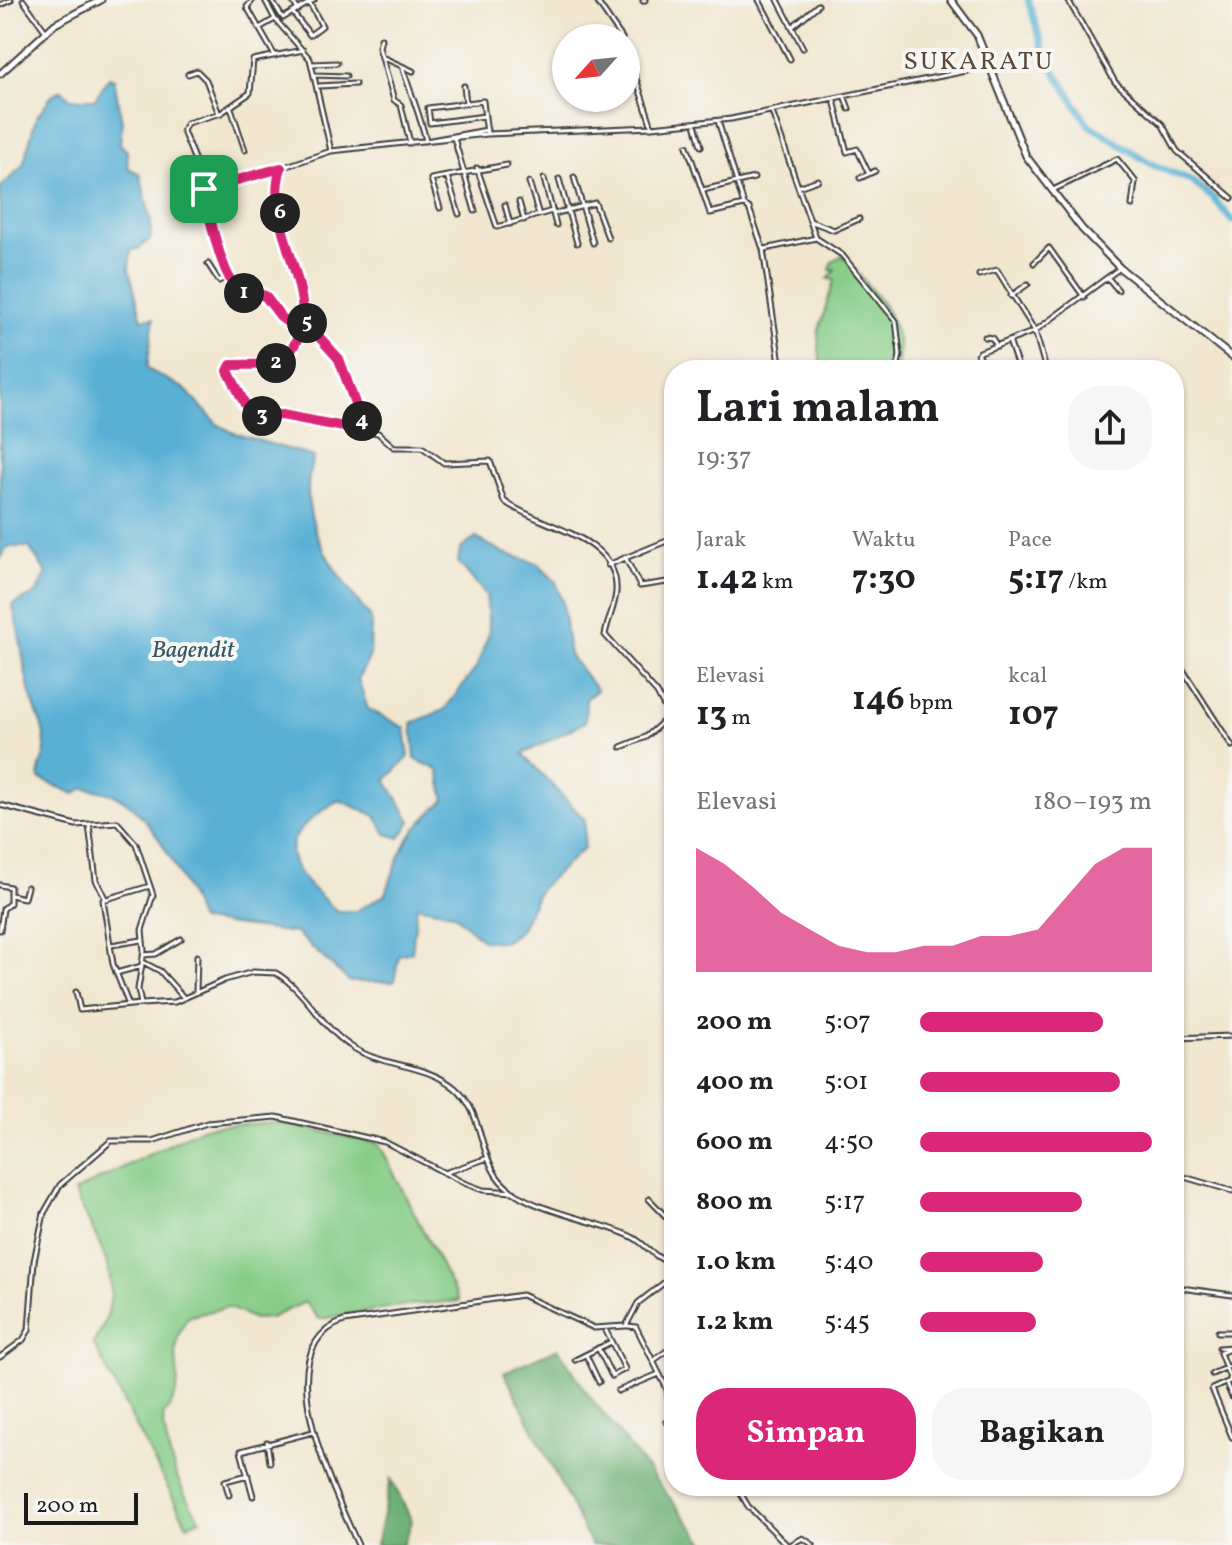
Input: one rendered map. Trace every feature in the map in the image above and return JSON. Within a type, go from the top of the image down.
[{"type":"main road","points":[[0,74],[46,32],[101,0]]},
{"type":"main road","points":[[951,0],[977,35],[1022,149],[1098,248],[1231,353]]},
{"type":"street","points":[[0,5],[11,0]]},
{"type":"street","points":[[23,0],[46,32]]},
{"type":"street","points":[[253,0],[247,7],[275,56]]},
{"type":"street","points":[[265,0],[275,19],[312,64],[331,151]]},
{"type":"street","points":[[271,0],[281,18],[312,2],[322,26],[310,35],[293,13]]},
{"type":"street","points":[[292,0],[298,10]]},
{"type":"street","points":[[596,0],[612,24]]},
{"type":"street","points":[[759,0],[790,59]]},
{"type":"street","points":[[778,0],[803,48]]},
{"type":"street","points":[[1068,0],[1115,82],[1164,126],[1177,151],[1232,198]]},
{"type":"street","points":[[792,27],[818,5]]},
{"type":"street","points":[[261,27],[275,19]]},
{"type":"street","points":[[380,42],[394,100],[401,105],[410,143]]},
{"type":"street","points":[[300,332],[282,318],[265,296],[244,293],[228,276],[210,227],[204,189],[183,131],[187,123],[219,114],[250,93],[253,60],[303,50]]},
{"type":"street","points":[[384,58],[413,71]]},
{"type":"street","points":[[312,64],[337,63]]},
{"type":"street","points":[[402,66],[428,140]]},
{"type":"street","points":[[204,189],[331,151],[487,132],[539,133],[695,124],[845,98],[991,66]]},
{"type":"street","points":[[188,74],[197,71],[205,78],[219,114]]},
{"type":"street","points":[[315,75],[346,76]]},
{"type":"street","points":[[317,86],[355,84]]},
{"type":"street","points":[[464,86],[466,103]]},
{"type":"street","points":[[640,91],[652,127]]},
{"type":"street","points":[[845,98],[849,109]]},
{"type":"street","points":[[834,100],[847,152],[857,149],[869,174]]},
{"type":"street","points":[[401,105],[412,101]]},
{"type":"street","points":[[485,116],[430,123],[428,108],[483,101],[485,116],[487,132]]},
{"type":"street","points":[[230,106],[245,150]]},
{"type":"street","points":[[772,112],[816,238]]},
{"type":"street","points":[[718,121],[744,205],[749,208],[763,249],[780,360]]},
{"type":"street","points":[[695,124],[701,146]]},
{"type":"street","points":[[428,140],[487,132]]},
{"type":"street","points":[[454,138],[475,211]]},
{"type":"street","points":[[687,146],[710,213],[744,205]]},
{"type":"street","points":[[1053,190],[1117,159],[1135,181],[1132,205]]},
{"type":"street","points":[[440,208],[431,179],[477,168],[507,165]]},
{"type":"street","points":[[492,167],[493,175]]},
{"type":"street","points":[[281,168],[277,193],[304,296],[303,319],[294,348],[279,362],[231,365],[228,368],[249,415],[282,415],[378,433],[394,447],[419,446],[444,463],[490,461],[504,501],[590,543],[608,565],[616,593],[604,633],[657,693],[664,706]]},
{"type":"street","points":[[477,168],[498,227],[597,203],[608,238]]},
{"type":"street","points":[[860,178],[875,171]]},
{"type":"street","points":[[447,174],[459,214]]},
{"type":"street","points":[[574,177],[593,243]]},
{"type":"street","points":[[703,190],[754,178]]},
{"type":"street","points":[[544,179],[556,225]]},
{"type":"street","points":[[559,179],[577,243]]},
{"type":"street","points":[[798,187],[818,180]]},
{"type":"street","points":[[529,182],[539,215]]},
{"type":"street","points":[[519,202],[524,220]]},
{"type":"street","points":[[505,205],[510,224]]},
{"type":"street","points":[[810,221],[835,230],[859,219]]},
{"type":"street","points":[[763,249],[816,238],[836,249],[896,321],[899,360]]},
{"type":"street","points":[[1034,263],[1049,248],[1084,297]]},
{"type":"street","points":[[208,264],[219,281],[228,276]]},
{"type":"street","points":[[975,360],[979,353],[1035,331],[1120,268]]},
{"type":"street","points":[[979,275],[997,270],[1035,331],[1043,360]]},
{"type":"street","points":[[1108,278],[1118,290]]},
{"type":"street","points":[[1011,296],[1028,284]]},
{"type":"street","points":[[303,319],[339,359],[365,431]]},
{"type":"street","points":[[985,337],[992,338],[997,346]]},
{"type":"street","points":[[1009,341],[1016,360]]},
{"type":"street","points":[[979,353],[981,360]]},
{"type":"street","points":[[608,565],[664,542]]},
{"type":"street","points":[[625,557],[640,586],[664,582]]},
{"type":"street","points":[[1184,672],[1232,746]]},
{"type":"street","points":[[621,747],[646,737],[664,721]]},
{"type":"street","points":[[0,805],[76,825],[117,822],[123,825],[136,844],[153,895],[142,930],[143,955],[138,989],[141,1004]]},
{"type":"street","points":[[89,825],[96,880],[105,899],[116,973],[128,1003]]},
{"type":"street","points":[[0,885],[10,887],[11,895],[1,914],[0,930],[8,932]]},
{"type":"street","points":[[105,899],[150,885]]},
{"type":"street","points":[[11,895],[24,898],[27,887]]},
{"type":"street","points":[[143,955],[156,954],[181,939]]},
{"type":"street","points":[[111,945],[142,940]]},
{"type":"street","points":[[196,992],[197,956]]},
{"type":"street","points":[[116,973],[142,964],[160,971],[184,998]]},
{"type":"street","points":[[76,992],[80,1010],[184,998],[253,972],[276,973],[350,1046],[380,1060],[417,1069],[457,1090],[472,1107],[489,1160],[506,1184],[578,1221],[635,1238],[664,1260]]},
{"type":"street","points":[[1184,1038],[1232,1036]]},
{"type":"street","points":[[0,1357],[23,1340],[29,1330],[34,1261],[44,1213],[60,1185],[111,1141],[152,1141],[207,1123],[276,1117],[385,1142],[483,1190],[517,1192]]},
{"type":"street","points":[[444,1173],[489,1160]]},
{"type":"street","points":[[1184,1177],[1232,1191]]},
{"type":"street","points":[[506,1184],[506,1191]]},
{"type":"street","points":[[649,1199],[664,1215]]},
{"type":"street","points":[[626,1324],[638,1303],[664,1283]]},
{"type":"street","points":[[1184,1288],[1232,1295]]},
{"type":"street","points":[[358,1545],[313,1432],[308,1364],[315,1340],[330,1326],[522,1295],[594,1328],[626,1324],[636,1327],[664,1386]]},
{"type":"street","points":[[598,1348],[612,1376],[625,1369],[605,1329]]},
{"type":"street","points":[[1218,1332],[1232,1332]]},
{"type":"street","points":[[575,1360],[611,1342]]},
{"type":"street","points":[[1219,1348],[1232,1347]]},
{"type":"street","points":[[1232,1347],[1220,1353],[1232,1397]]},
{"type":"street","points":[[653,1361],[664,1353]]},
{"type":"street","points":[[586,1355],[599,1382]]},
{"type":"street","points":[[1212,1374],[1232,1365]]},
{"type":"street","points":[[618,1391],[660,1374]]},
{"type":"street","points":[[1230,1381],[1212,1389],[1230,1423],[1232,1437]]},
{"type":"street","points":[[253,1496],[241,1451],[313,1432]]},
{"type":"street","points":[[267,1442],[270,1462]]},
{"type":"street","points":[[229,1495],[225,1481],[248,1475]]},
{"type":"street","points":[[742,1496],[748,1506],[788,1545],[803,1538],[813,1545]]},
{"type":"green space","points":[[842,255],[884,307],[897,336],[898,360],[820,360],[818,333],[834,280],[828,279],[835,270],[830,270],[832,262]]},
{"type":"green space","points":[[278,1122],[379,1144],[459,1301],[406,1305],[319,1319],[305,1302],[270,1318],[254,1319],[227,1307],[188,1317],[176,1345],[177,1390],[163,1416],[174,1470],[200,1519],[187,1525],[93,1343],[104,1323],[111,1285],[101,1248],[74,1192],[204,1127]]},
{"type":"green space","points":[[558,1348],[589,1395],[664,1490],[664,1496],[668,1496],[707,1545],[591,1545],[504,1372]]},
{"type":"green space","points":[[391,1479],[412,1521],[403,1545],[376,1545]]},
{"type":"water","name":"Bagendit","points":[[109,77],[114,79],[122,122],[120,144],[127,151],[128,168],[140,174],[151,221],[151,238],[139,249],[131,250],[129,269],[142,319],[154,318],[147,369],[185,389],[217,424],[234,433],[314,457],[308,501],[320,543],[343,582],[371,618],[370,656],[358,679],[368,709],[405,728],[409,757],[386,780],[411,821],[400,838],[386,834],[376,816],[339,800],[302,828],[294,841],[292,853],[295,866],[337,911],[356,911],[386,894],[396,864],[413,832],[445,800],[438,770],[415,759],[412,723],[444,710],[476,668],[489,633],[486,595],[458,562],[460,549],[476,538],[504,553],[538,564],[556,582],[563,604],[569,655],[597,690],[586,699],[585,722],[523,754],[585,820],[584,848],[540,889],[520,930],[504,942],[482,940],[453,913],[417,906],[412,952],[399,955],[394,982],[350,982],[296,933],[200,921],[166,850],[142,817],[128,804],[107,792],[84,788],[75,794],[40,779],[44,734],[30,693],[12,605],[39,592],[38,588],[47,574],[29,547],[7,547],[0,560],[0,188],[23,165],[36,118],[53,94],[62,90],[70,99],[95,99]]},
{"type":"waterway","points":[[1028,0],[1046,57],[1088,124],[1153,165],[1190,180],[1213,198],[1232,221]]},
{"type":"district","name":"SUKARATU","points":[[979,62]]},
{"type":"route","points":[[281,168],[277,193],[288,245],[304,296],[303,319],[339,359],[365,431],[282,415],[249,415],[229,377],[228,368],[231,365],[279,362],[294,348],[300,332],[282,318],[265,296],[244,293],[235,287],[210,227],[204,189],[281,168]]}]
